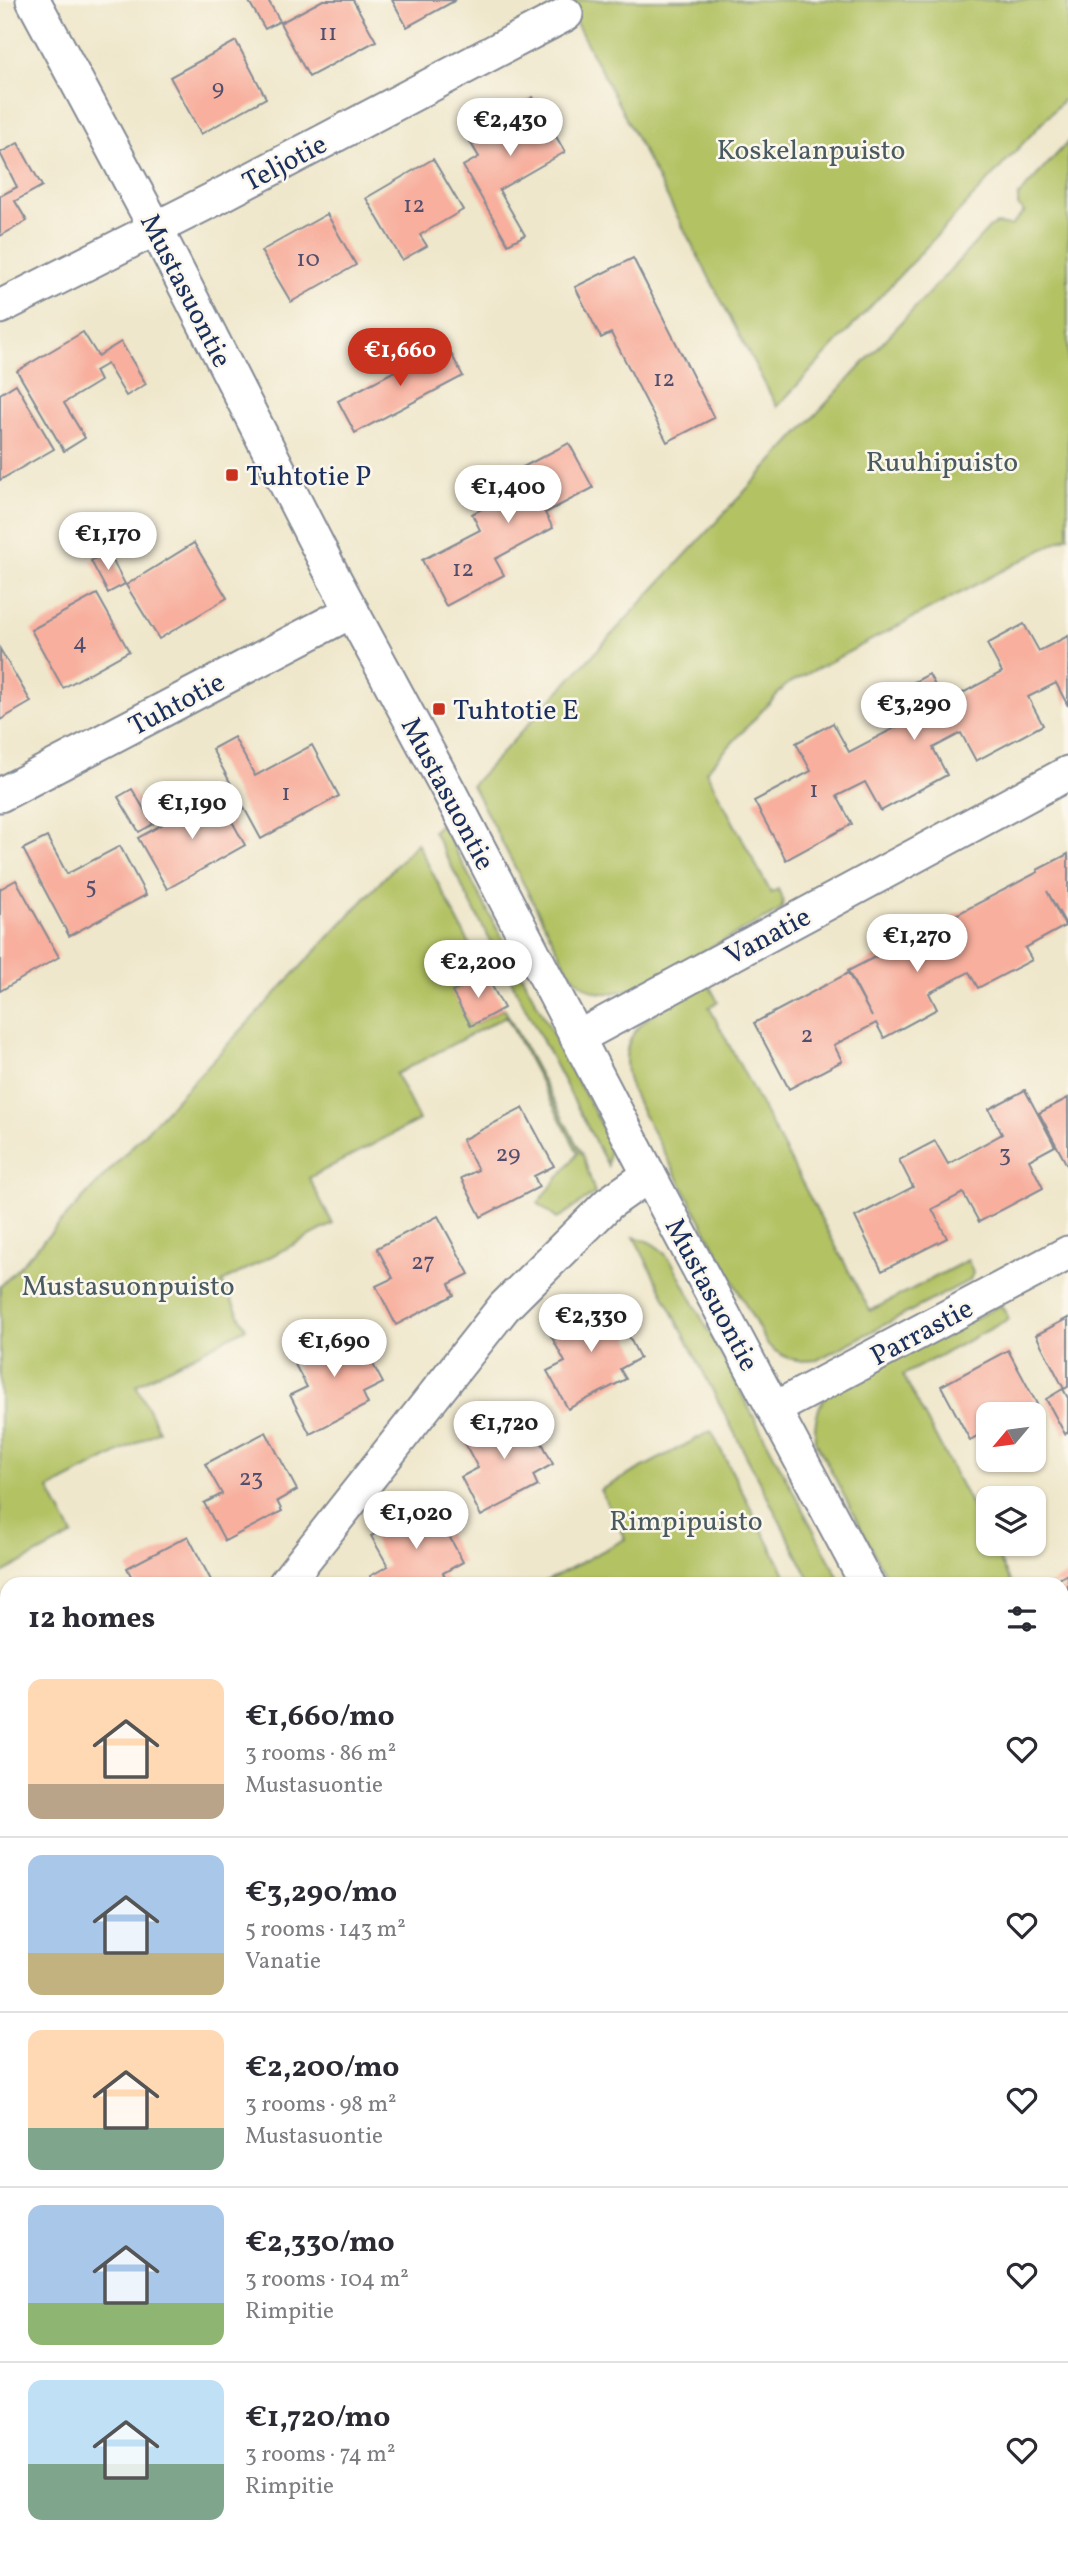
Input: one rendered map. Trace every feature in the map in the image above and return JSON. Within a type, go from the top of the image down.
[{"type":"street","name":"Mustasuontie","points":[[33,0],[156,229],[352,611],[863,1577]]},
{"type":"street","name":"Teljotie","points":[[0,307],[156,229],[566,14]]},
{"type":"street","name":"Tuhtotie","points":[[0,794],[352,611]]},
{"type":"street","name":"Vanatie","points":[[577,1038],[1068,773]]},
{"type":"street","points":[[291,1577],[504,1307],[609,1203],[649,1175]]},
{"type":"street","name":"Parrastie","points":[[774,1409],[1068,1253]]},
{"type":"green space","name":"Koskelanpuisto","points":[[564,0],[1068,0],[1068,95],[777,407]]},
{"type":"green space","name":"Ruuhipuisto","points":[[1068,142],[1068,536],[786,685],[706,771],[771,893],[778,889],[783,901],[781,910],[638,986],[608,993],[591,990],[568,969],[472,785],[990,227],[997,224],[1011,226],[1024,212],[1018,206],[1018,196]]},
{"type":"green space","points":[[441,823],[605,1132],[609,1148],[608,1166],[433,831]]},
{"type":"green space","name":"Mustasuonpuisto","points":[[417,843],[486,975],[453,992],[471,1026],[504,1008],[583,1156],[595,1193],[557,1219],[538,1203],[578,1153],[506,1016],[396,1074],[419,1120],[309,1178],[333,1224],[222,1282],[246,1328],[136,1385],[159,1431],[49,1489],[73,1535],[0,1574],[0,1287]]},
{"type":"green space","points":[[708,983],[718,1002],[709,1007],[870,1311],[968,1260],[973,1273],[970,1280],[817,1360],[790,1358],[767,1344],[637,1102],[628,1077],[626,1057],[630,1040],[639,1026],[669,1004]]},
{"type":"green space","points":[[634,1237],[656,1246],[673,1264],[838,1577],[808,1577]]},
{"type":"green space","points":[[1001,1305],[1009,1319],[903,1375],[976,1514],[976,1556],[997,1556],[1008,1577],[886,1577],[815,1440],[816,1421],[827,1393]]},
{"type":"green space","name":"Rimpipuisto","points":[[711,1431],[786,1577],[554,1577],[625,1539],[600,1490]]},
{"type":"building","points":[[248,0],[268,0],[280,21],[265,29]]},
{"type":"building","points":[[323,0],[353,0],[376,41],[309,77],[280,23]]},
{"type":"building","points":[[392,0],[456,0],[407,27]]},
{"type":"building","points":[[236,41],[266,98],[201,134],[170,77]]},
{"type":"building","points":[[533,97],[565,152],[499,190],[525,235],[508,244],[463,166],[479,157],[466,135]]},
{"type":"building","points":[[18,143],[42,186],[15,201],[27,221],[0,236],[0,196],[17,187],[0,153]]},
{"type":"building","points":[[433,159],[463,210],[420,235],[427,246],[402,260],[366,198]]},
{"type":"building","points":[[327,214],[356,265],[291,302],[261,251]]},
{"type":"building","points":[[633,258],[714,418],[667,442],[611,333],[601,338],[575,287]]},
{"type":"building","points":[[83,332],[98,356],[121,342],[146,384],[126,396],[107,364],[95,371],[100,381],[64,403],[85,438],[64,451],[17,371]]},
{"type":"building","points":[[446,344],[463,376],[355,433],[338,401]]},
{"type":"building","points":[[16,384],[54,449],[0,480],[0,394]]},
{"type":"building","points":[[569,443],[593,488],[545,513],[553,528],[495,559],[504,575],[446,606],[422,560],[480,530],[472,514],[529,484],[521,468]]},
{"type":"building","points":[[194,543],[227,598],[159,639],[126,585]]},
{"type":"building","points":[[108,551],[125,584],[108,593],[91,561]]},
{"type":"building","points":[[97,594],[129,651],[63,688],[31,630]]},
{"type":"building","points":[[1024,624],[1039,651],[1068,636],[1068,706],[1056,683],[1028,697],[1043,725],[976,761],[961,733],[933,748],[947,775],[881,811],[865,782],[837,796],[852,824],[786,860],[754,801],[811,771],[796,743],[833,723],[849,752],[906,722],[892,694],[929,674],[944,703],[1002,672],[987,644]]},
{"type":"building","points":[[0,649],[31,702],[0,720]]},
{"type":"building","points":[[234,737],[255,776],[312,745],[339,796],[261,839],[212,749]]},
{"type":"building","points":[[132,789],[153,824],[139,832],[118,797]]},
{"type":"building","points":[[217,794],[245,845],[167,889],[138,838]]},
{"type":"building","points":[[47,837],[67,874],[120,846],[146,895],[69,936],[23,849]]},
{"type":"building","points":[[1068,854],[1068,928],[1047,891],[1065,926],[1025,948],[1032,960],[978,988],[969,972],[929,993],[937,1009],[884,1038],[876,1023],[834,1045],[842,1061],[789,1089],[754,1023],[848,973],[872,1017],[848,971]]},
{"type":"building","points":[[16,880],[59,957],[0,991],[0,889]]},
{"type":"building","points":[[486,975],[504,1008],[471,1026],[452,992]]},
{"type":"building","points":[[1025,1090],[1055,1146],[1029,1160],[1043,1188],[979,1222],[963,1193],[932,1209],[947,1238],[882,1271],[855,1217],[913,1187],[899,1160],[935,1141],[948,1164],[1002,1134],[989,1109]]},
{"type":"building","points":[[1068,1098],[1068,1167],[1039,1113]]},
{"type":"building","points":[[523,1108],[554,1166],[534,1176],[539,1187],[481,1217],[461,1178],[478,1170],[462,1140]]},
{"type":"building","points":[[438,1216],[469,1274],[449,1284],[454,1295],[396,1325],[376,1286],[393,1278],[377,1248]]},
{"type":"building","points":[[610,1300],[640,1358],[620,1369],[626,1379],[568,1409],[547,1371],[565,1362],[549,1332]]},
{"type":"building","points":[[1068,1318],[1068,1387],[1064,1389],[1036,1335]]},
{"type":"building","points":[[352,1325],[383,1383],[363,1393],[368,1404],[310,1434],[290,1395],[307,1387],[291,1357]]},
{"type":"building","points":[[1008,1350],[1036,1402],[976,1402],[976,1437],[970,1440],[941,1386]]},
{"type":"building","points":[[1063,1389],[1068,1398],[1068,1432],[1065,1434],[1046,1399]]},
{"type":"building","points":[[523,1406],[553,1464],[533,1475],[538,1486],[481,1516],[461,1477],[478,1468],[462,1438]]},
{"type":"building","points":[[266,1432],[297,1490],[277,1501],[282,1511],[225,1541],[204,1503],[222,1494],[205,1464]]},
{"type":"building","points":[[432,1504],[463,1562],[443,1573],[445,1577],[371,1577],[388,1566],[371,1536]]},
{"type":"building","points":[[188,1536],[209,1577],[132,1577],[127,1568]]},
{"type":"place","name":"Tuhtotie P","points":[[232,475]]},
{"type":"place","name":"Tuhtotie E","points":[[439,709]]}]
